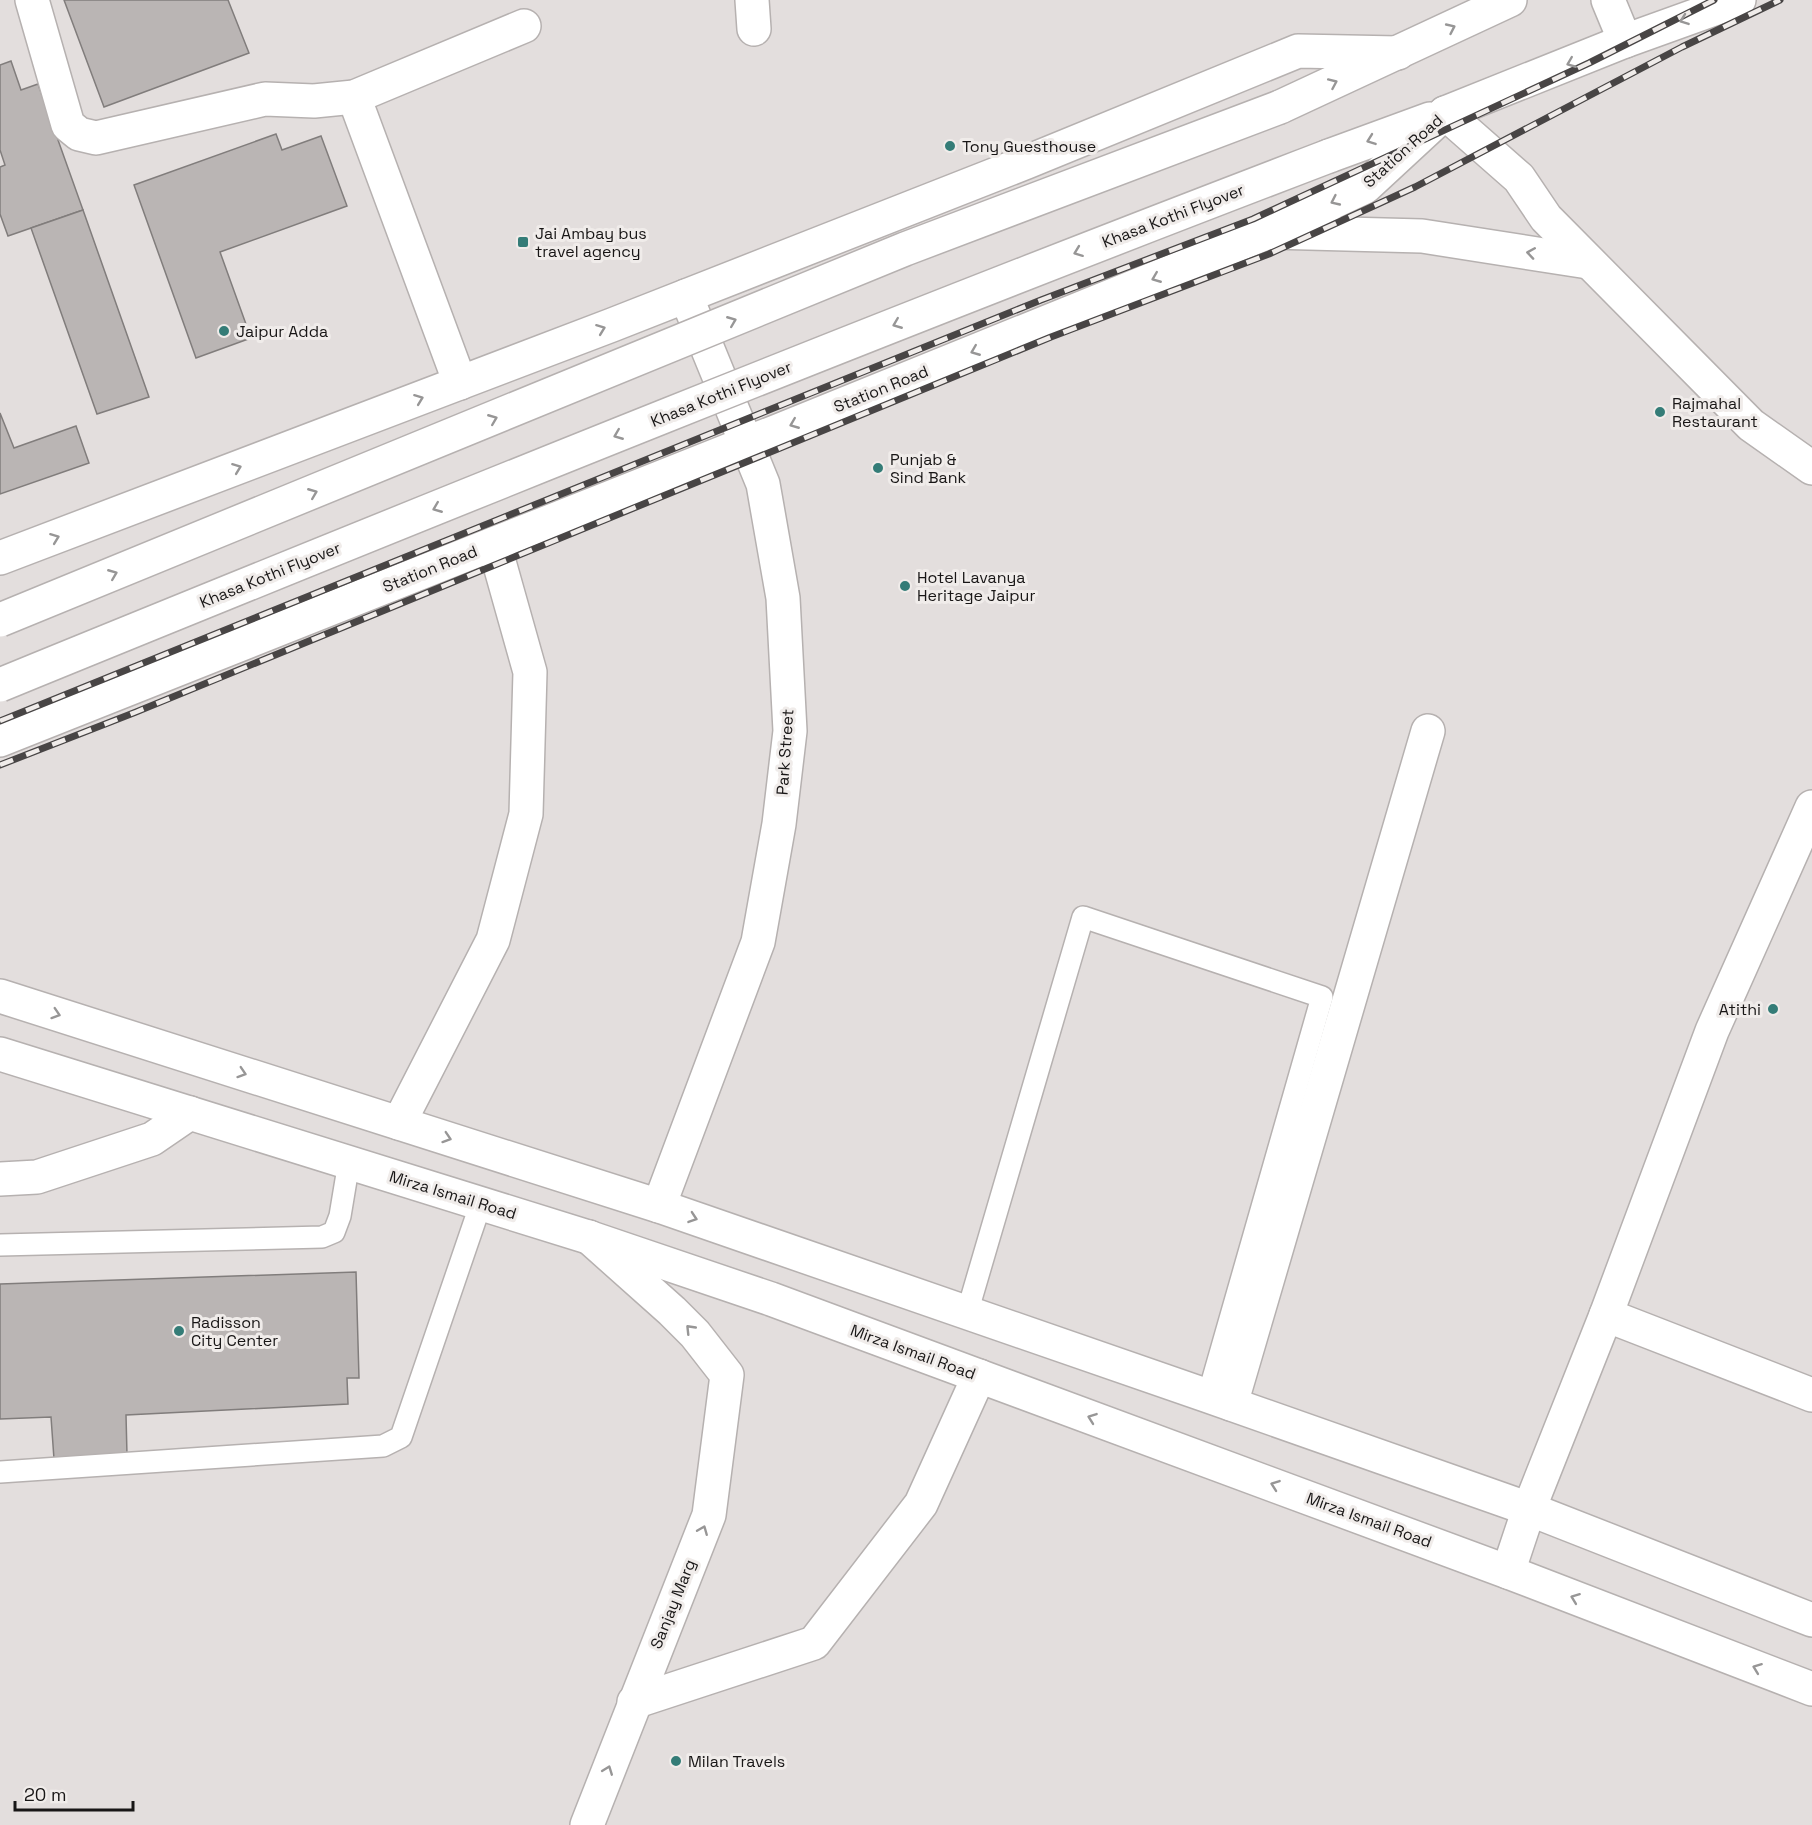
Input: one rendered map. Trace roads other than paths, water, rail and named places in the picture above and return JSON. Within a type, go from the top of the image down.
[{"type":"main road","points":[[32,0],[69,124],[79,134],[96,138],[265,99],[314,101],[354,97],[524,26]]},
{"type":"main road","points":[[0,620],[906,249],[1280,107],[1510,0]]},
{"type":"main road","points":[[1608,0],[1625,41]]},
{"type":"main road","name":"Station Road","points":[[0,740],[747,443],[1269,232],[1365,187],[1445,113],[1625,41],[1740,0]]},
{"type":"main road","points":[[4,555],[686,296],[1027,162],[1298,51],[1398,53]]},
{"type":"main road","points":[[354,97],[460,383]]},
{"type":"main road","points":[[1445,113],[1519,178],[1546,218],[1751,425],[1812,468]]},
{"type":"main road","name":"Khasa Kothi Flyover","points":[[0,685],[283,569],[1054,261],[1445,113]]},
{"type":"main road","points":[[1269,232],[1422,236],[1588,262]]},
{"type":"main road","name":"Park Street","points":[[658,1206],[758,942],[780,812],[790,731],[783,598],[763,484],[686,296]]},
{"type":"main road","points":[[399,1123],[493,940],[526,814],[530,672],[494,544]]},
{"type":"main road","points":[[1220,1400],[1428,731]]},
{"type":"main road","points":[[1508,1572],[1529,1509],[1606,1315],[1712,1030],[1805,840],[1812,807]]},
{"type":"main road","points":[[0,996],[658,1206],[1529,1509],[1812,1620]]},
{"type":"main road","name":"Mirza Ismail Road","points":[[0,1054],[588,1237],[771,1299],[1508,1572],[1812,1689]]},
{"type":"main road","points":[[0,1179],[37,1178],[152,1139],[190,1113]]},
{"type":"main road","name":"Sanjay Marg","points":[[587,1825],[709,1515],[727,1374],[695,1334],[672,1311],[588,1237]]},
{"type":"main road","points":[[1606,1315],[1812,1395]]},
{"type":"main road","points":[[634,1702],[814,1643],[921,1504],[979,1376]]},
{"type":"lane","points":[[968,1313],[1083,916],[1323,997],[1220,1400]]},
{"type":"lane","points":[[0,1245],[322,1238],[334,1232],[340,1216],[349,1162]]},
{"type":"lane","points":[[0,1472],[383,1446],[401,1437],[481,1203]]},
{"type":"railway","points":[[0,721],[1041,300],[1253,219],[1589,63],[1714,0]]},
{"type":"railway","points":[[0,765],[136,712],[1051,337],[1269,254],[1415,187],[1682,47],[1780,0]]},
{"type":"place","name":"Tony Guesthouse","points":[[950,146]]},
{"type":"place","name":"Jai Ambay bus travel agency","points":[[523,242]]},
{"type":"place","name":"Jaipur Adda","points":[[224,331]]},
{"type":"place","name":"Rajmahal Restaurant","points":[[1660,412]]},
{"type":"place","name":"Punjab & Sind Bank","points":[[878,468]]},
{"type":"place","name":"Hotel Lavanya Heritage Jaipur","points":[[905,586]]},
{"type":"place","name":"Atithi","points":[[1773,1009]]},
{"type":"place","name":"Radisson City Center","points":[[179,1331]]},
{"type":"place","name":"Milan Travels","points":[[676,1761]]}]
